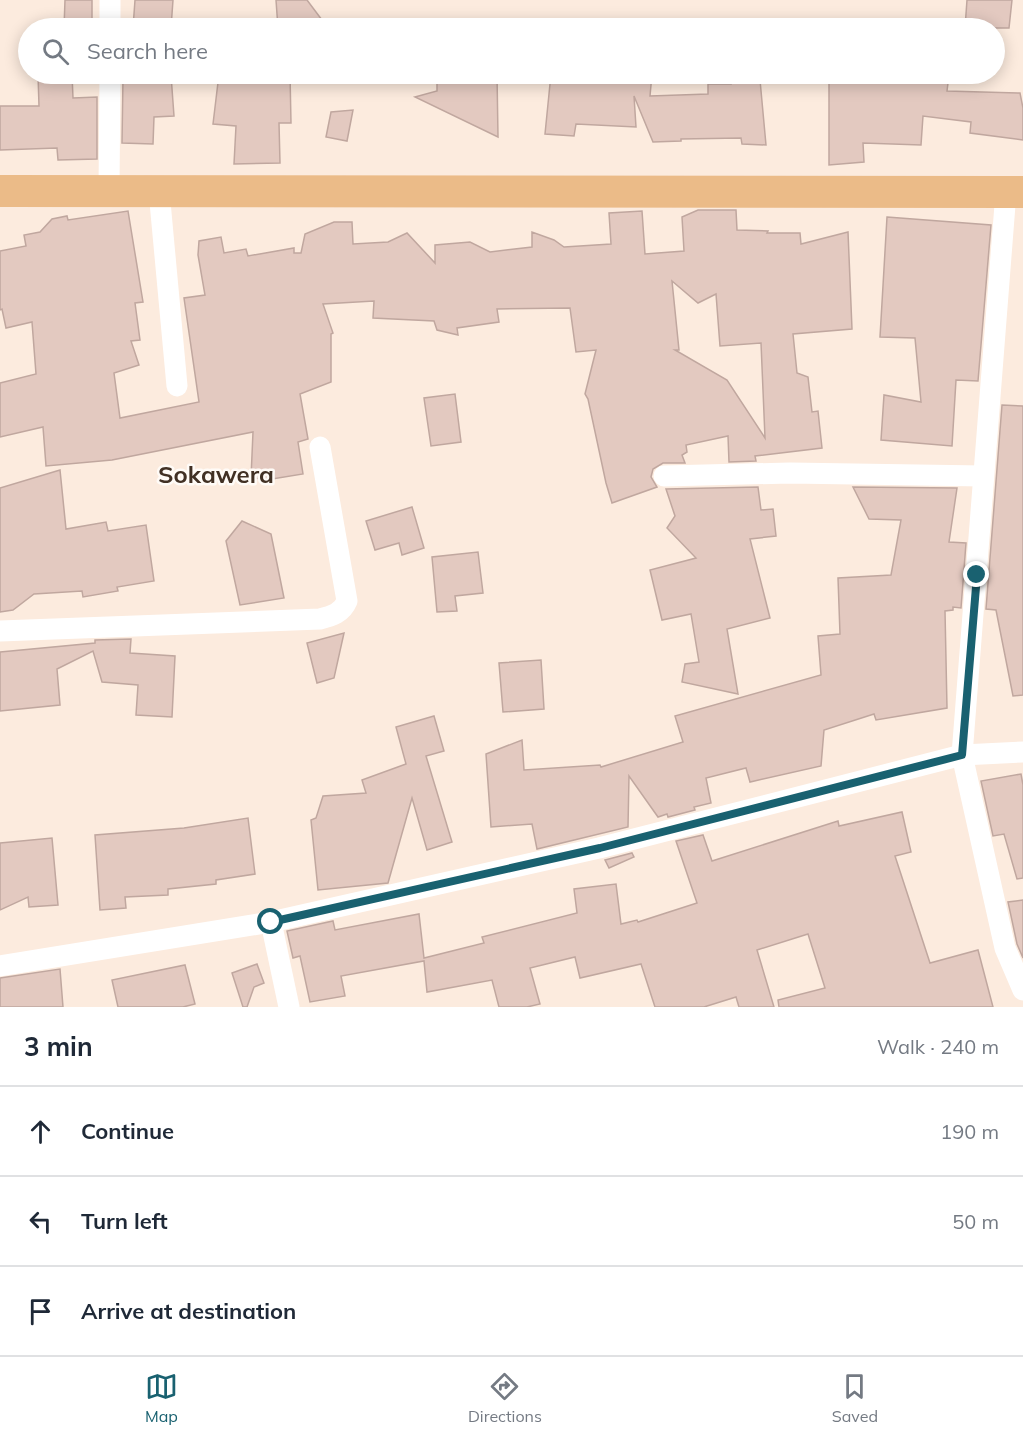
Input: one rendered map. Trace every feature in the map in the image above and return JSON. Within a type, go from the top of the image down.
[{"type":"main road","points":[[0,191],[1015,192]]},
{"type":"street","points":[[110,0],[110,18]]},
{"type":"street","points":[[109,190],[110,84]]},
{"type":"street","points":[[159,191],[177,386]]},
{"type":"street","points":[[1015,192],[983,476],[962,755],[1014,946],[1023,990]]},
{"type":"street","points":[[0,631],[320,619],[332,616],[344,609],[346,601],[320,447]]},
{"type":"street","points":[[664,476],[790,473],[983,476]]},
{"type":"street","points":[[0,966],[271,922],[600,848],[962,755],[1023,752]]},
{"type":"street","points":[[271,922],[289,1007]]},
{"type":"building","points":[[65,0],[92,0],[92,18],[64,18]]},
{"type":"building","points":[[135,0],[173,0],[172,18],[134,18]]},
{"type":"building","points":[[276,0],[307,0],[320,18],[277,18]]},
{"type":"building","points":[[967,0],[1012,0],[1009,28],[1005,28],[1005,18],[966,18]]},
{"type":"building","points":[[38,84],[72,84],[73,98],[97,97],[97,159],[58,160],[57,148],[0,150],[0,106],[39,106]]},
{"type":"building","points":[[123,84],[172,84],[174,116],[154,117],[153,144],[122,143]]},
{"type":"building","points":[[218,84],[290,84],[291,123],[279,123],[280,163],[234,164],[236,126],[213,124]]},
{"type":"building","points":[[437,84],[497,84],[498,137],[415,97],[437,91]]},
{"type":"building","points":[[550,84],[651,84],[650,96],[708,94],[708,84],[760,84],[766,145],[742,144],[741,138],[653,142],[634,96],[636,127],[576,124],[574,136],[545,134]]},
{"type":"building","points":[[829,84],[948,84],[947,91],[1020,93],[1023,108],[1023,140],[970,133],[971,122],[923,116],[921,145],[863,143],[864,162],[829,165]]},
{"type":"building","points":[[353,110],[347,141],[326,137],[331,112]]},
{"type":"building","points":[[698,210],[736,210],[737,230],[800,233],[801,244],[848,232],[852,329],[793,334],[797,373],[808,377],[812,412],[818,411],[822,448],[755,456],[756,461],[729,462],[728,436],[686,445],[687,452],[682,455],[685,463],[663,463],[653,469],[651,477],[657,487],[612,503],[585,394],[596,350],[576,352],[570,308],[497,309],[499,322],[457,328],[458,335],[437,330],[434,321],[373,318],[374,301],[323,304],[333,333],[331,334],[331,382],[300,394],[308,439],[298,442],[303,474],[272,479],[251,478],[253,432],[112,460],[46,466],[43,427],[0,437],[0,383],[36,374],[32,322],[6,328],[2,309],[0,310],[0,251],[26,246],[24,235],[40,232],[52,219],[67,216],[68,220],[128,211],[143,302],[135,303],[140,340],[131,341],[139,365],[114,373],[120,418],[199,402],[184,298],[205,295],[198,255],[199,241],[221,237],[224,253],[246,249],[248,256],[294,248],[294,253],[301,253],[305,234],[334,222],[352,222],[353,244],[388,242],[407,233],[435,263],[435,245],[470,242],[490,252],[532,247],[532,232],[554,240],[564,247],[611,244],[609,213],[642,211],[645,254],[684,251],[682,217]],"holes":[[[672,281],[698,303],[716,294],[720,346],[761,343],[765,438],[727,380],[675,350],[679,350]]]},
{"type":"building","points":[[887,217],[991,225],[978,381],[956,380],[952,446],[881,440],[884,395],[921,402],[915,338],[880,337]]},
{"type":"building","points":[[455,394],[461,442],[431,446],[424,398]]},
{"type":"building","points":[[1002,405],[1023,406],[1023,695],[1013,696],[996,610],[986,609]]},
{"type":"building","points":[[60,470],[66,529],[106,522],[108,531],[146,525],[154,581],[117,587],[118,591],[83,597],[82,591],[34,594],[13,610],[0,612],[0,488]]},
{"type":"building","points":[[758,487],[761,510],[773,509],[776,536],[750,539],[770,618],[727,629],[738,694],[682,682],[685,664],[699,662],[691,614],[662,620],[650,570],[696,558],[667,528],[675,516],[666,489]]},
{"type":"building","points":[[853,487],[957,488],[949,542],[966,543],[961,608],[953,607],[953,610],[945,611],[947,708],[876,720],[874,714],[824,730],[821,766],[750,782],[746,768],[706,778],[711,803],[694,807],[695,810],[668,817],[667,814],[658,817],[629,776],[628,827],[537,849],[532,824],[491,827],[486,754],[522,740],[524,770],[600,765],[601,767],[683,742],[675,716],[821,675],[818,636],[840,634],[838,578],[891,575],[901,520],[869,519]]},
{"type":"building","points":[[412,507],[424,548],[402,555],[399,543],[375,550],[366,521]]},
{"type":"building","points":[[242,521],[271,534],[284,598],[240,605],[226,541]]},
{"type":"building","points":[[478,552],[483,593],[455,596],[457,611],[437,612],[432,557]]},
{"type":"building","points":[[344,633],[334,678],[317,683],[307,643]]},
{"type":"building","points":[[131,639],[130,653],[175,656],[172,717],[136,715],[138,685],[102,682],[93,651],[57,669],[60,705],[0,711],[0,652],[95,643],[95,640]]},
{"type":"building","points":[[541,660],[544,709],[503,712],[499,663]]},
{"type":"building","points":[[434,716],[444,751],[426,756],[452,842],[427,850],[412,798],[388,883],[318,890],[311,820],[316,818],[323,796],[366,793],[362,780],[406,764],[396,727]]},
{"type":"building","points":[[1021,774],[1023,878],[1017,879],[1004,834],[993,836],[981,781]]},
{"type":"building","points":[[902,812],[911,852],[895,856],[930,963],[978,950],[993,1007],[779,1007],[778,1000],[825,988],[808,934],[757,950],[774,1007],[739,1007],[736,997],[704,1007],[655,1007],[641,964],[580,978],[575,957],[530,968],[540,1004],[527,1007],[499,1007],[492,980],[427,992],[424,961],[341,976],[345,996],[310,1002],[300,956],[293,958],[287,931],[333,921],[335,930],[419,914],[424,958],[484,943],[482,937],[577,913],[574,889],[616,884],[621,924],[637,920],[638,922],[697,903],[676,841],[703,835],[712,861],[838,821],[839,826]]},
{"type":"building","points":[[248,818],[255,874],[216,880],[216,884],[168,889],[168,895],[125,897],[126,908],[100,910],[95,835],[184,828]]},
{"type":"building","points":[[52,838],[58,905],[29,907],[28,897],[0,910],[0,843]]},
{"type":"building","points":[[632,853],[634,857],[609,868],[605,860]]},
{"type":"building","points":[[1023,900],[1023,958],[1017,944],[1008,902]]},
{"type":"building","points":[[257,964],[264,983],[254,987],[247,1007],[243,1007],[232,973]]},
{"type":"building","points":[[185,965],[195,1004],[183,1007],[118,1007],[112,980]]},
{"type":"building","points":[[60,969],[63,1007],[0,1007],[0,978]]},
{"type":"district","name":"Sokawera","points":[[216,474]]},
{"type":"route","points":[[271,922],[600,848],[962,755],[977,575]]}]
